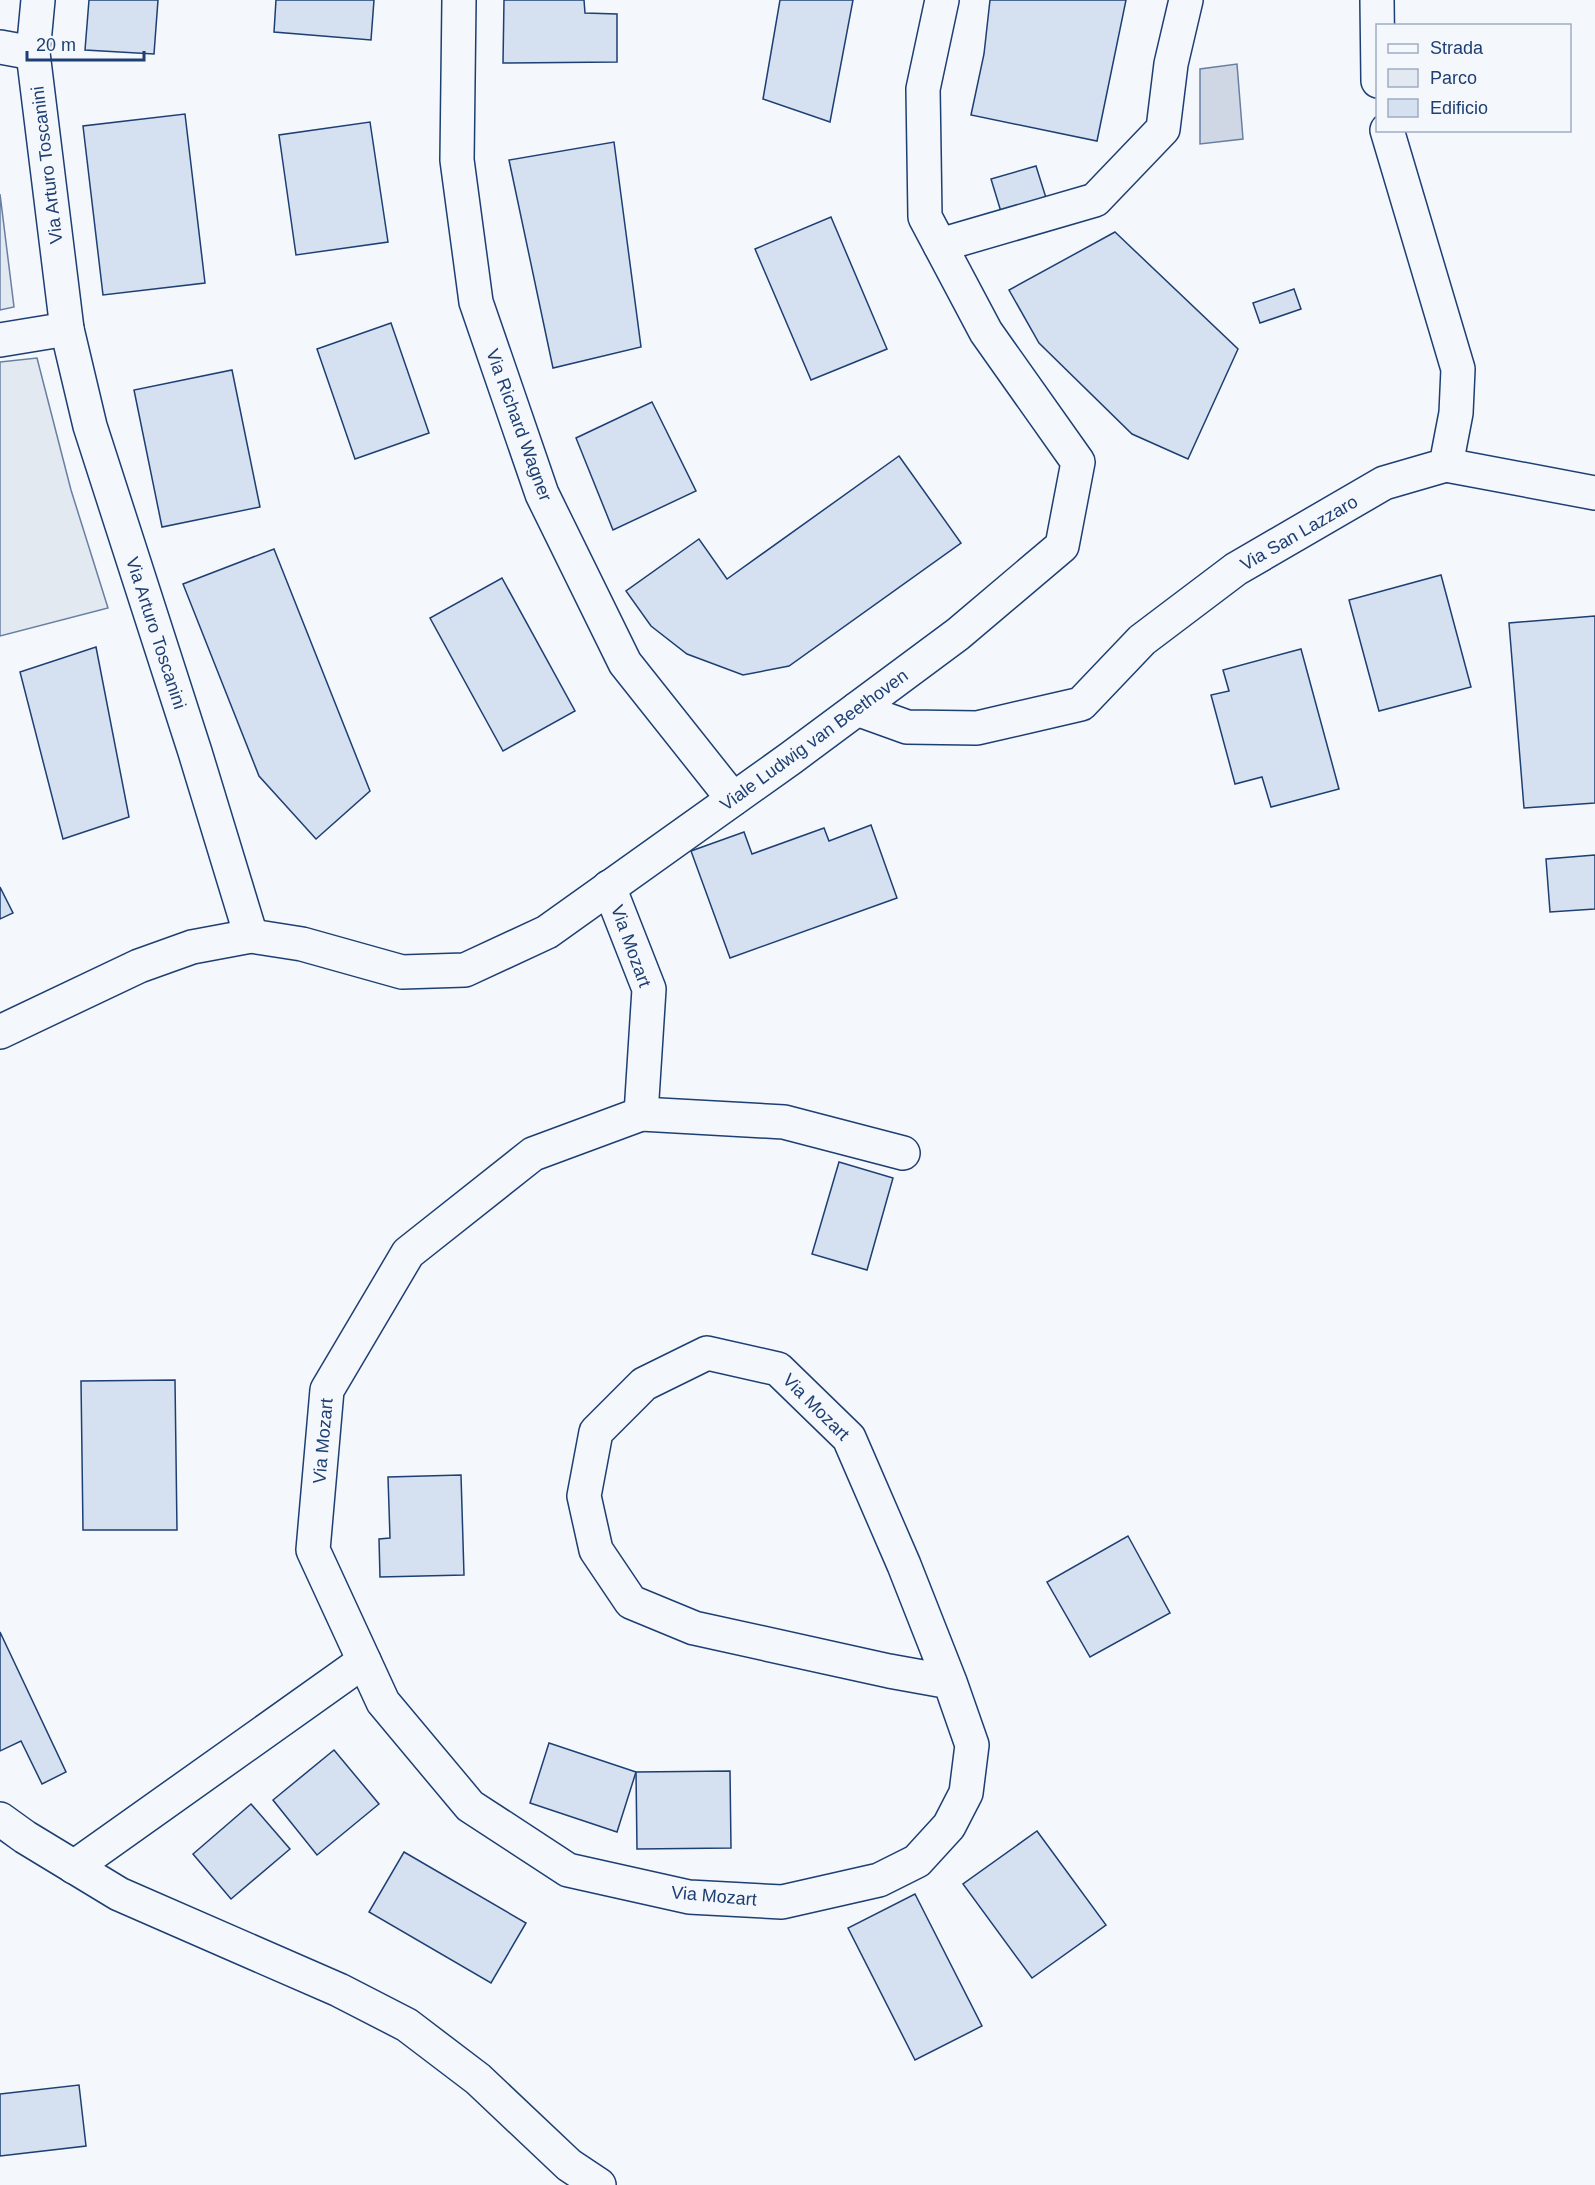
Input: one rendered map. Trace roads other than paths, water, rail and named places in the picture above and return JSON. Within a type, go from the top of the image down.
[{"type":"street","name":"Via Arturo Toscanini","points":[[38,0],[33,53],[67,329],[90,426],[195,752],[251,936]]},
{"type":"street","name":"Via Richard Wagner","points":[[459,0],[457,160],[476,302],[542,494],[625,663],[733,799]]},
{"type":"street","name":"Viale Ludwig van Beethoven","points":[[0,1032],[139,966],[192,947],[251,936],[302,944],[402,972],[465,970],[547,932],[958,634],[1062,546],[1078,462],[986,332],[925,217],[923,89],[942,0]]},
{"type":"street","points":[[940,245],[1095,200],[1163,129],[1171,64],[1186,0]]},
{"type":"street","points":[[1377,0],[1377,24]]},
{"type":"street","points":[[0,47],[33,53]]},
{"type":"street","points":[[1388,132],[1458,369],[1456,413],[1446,465],[1595,492]]},
{"type":"street","points":[[0,340],[67,329]]},
{"type":"street","name":"Via San Lazzaro","points":[[857,709],[907,727],[977,728],[1081,704],[1142,640],[1236,569],[1384,483],[1446,465]]},
{"type":"street","name":"Via Mozart","points":[[609,887],[649,989],[640,1114]]},
{"type":"street","name":"Via Mozart","points":[[903,1153],[784,1122],[640,1114],[533,1154],[408,1253],[327,1390],[312,1550],[383,1701],[470,1806],[568,1870],[689,1897],[782,1902],[879,1880],[916,1861],[949,1826],[966,1793],[972,1745],[950,1682],[904,1565],[849,1438],[778,1369],[707,1353],[644,1384],[596,1432],[584,1496],[596,1550],[631,1602],[694,1628],[889,1671],[950,1682]]},
{"type":"street","points":[[74,1866],[364,1661]]},
{"type":"street","points":[[0,1819],[25,1837],[119,1894],[339,1990],[407,2025],[478,2079],[569,2165],[599,2185]]}]
